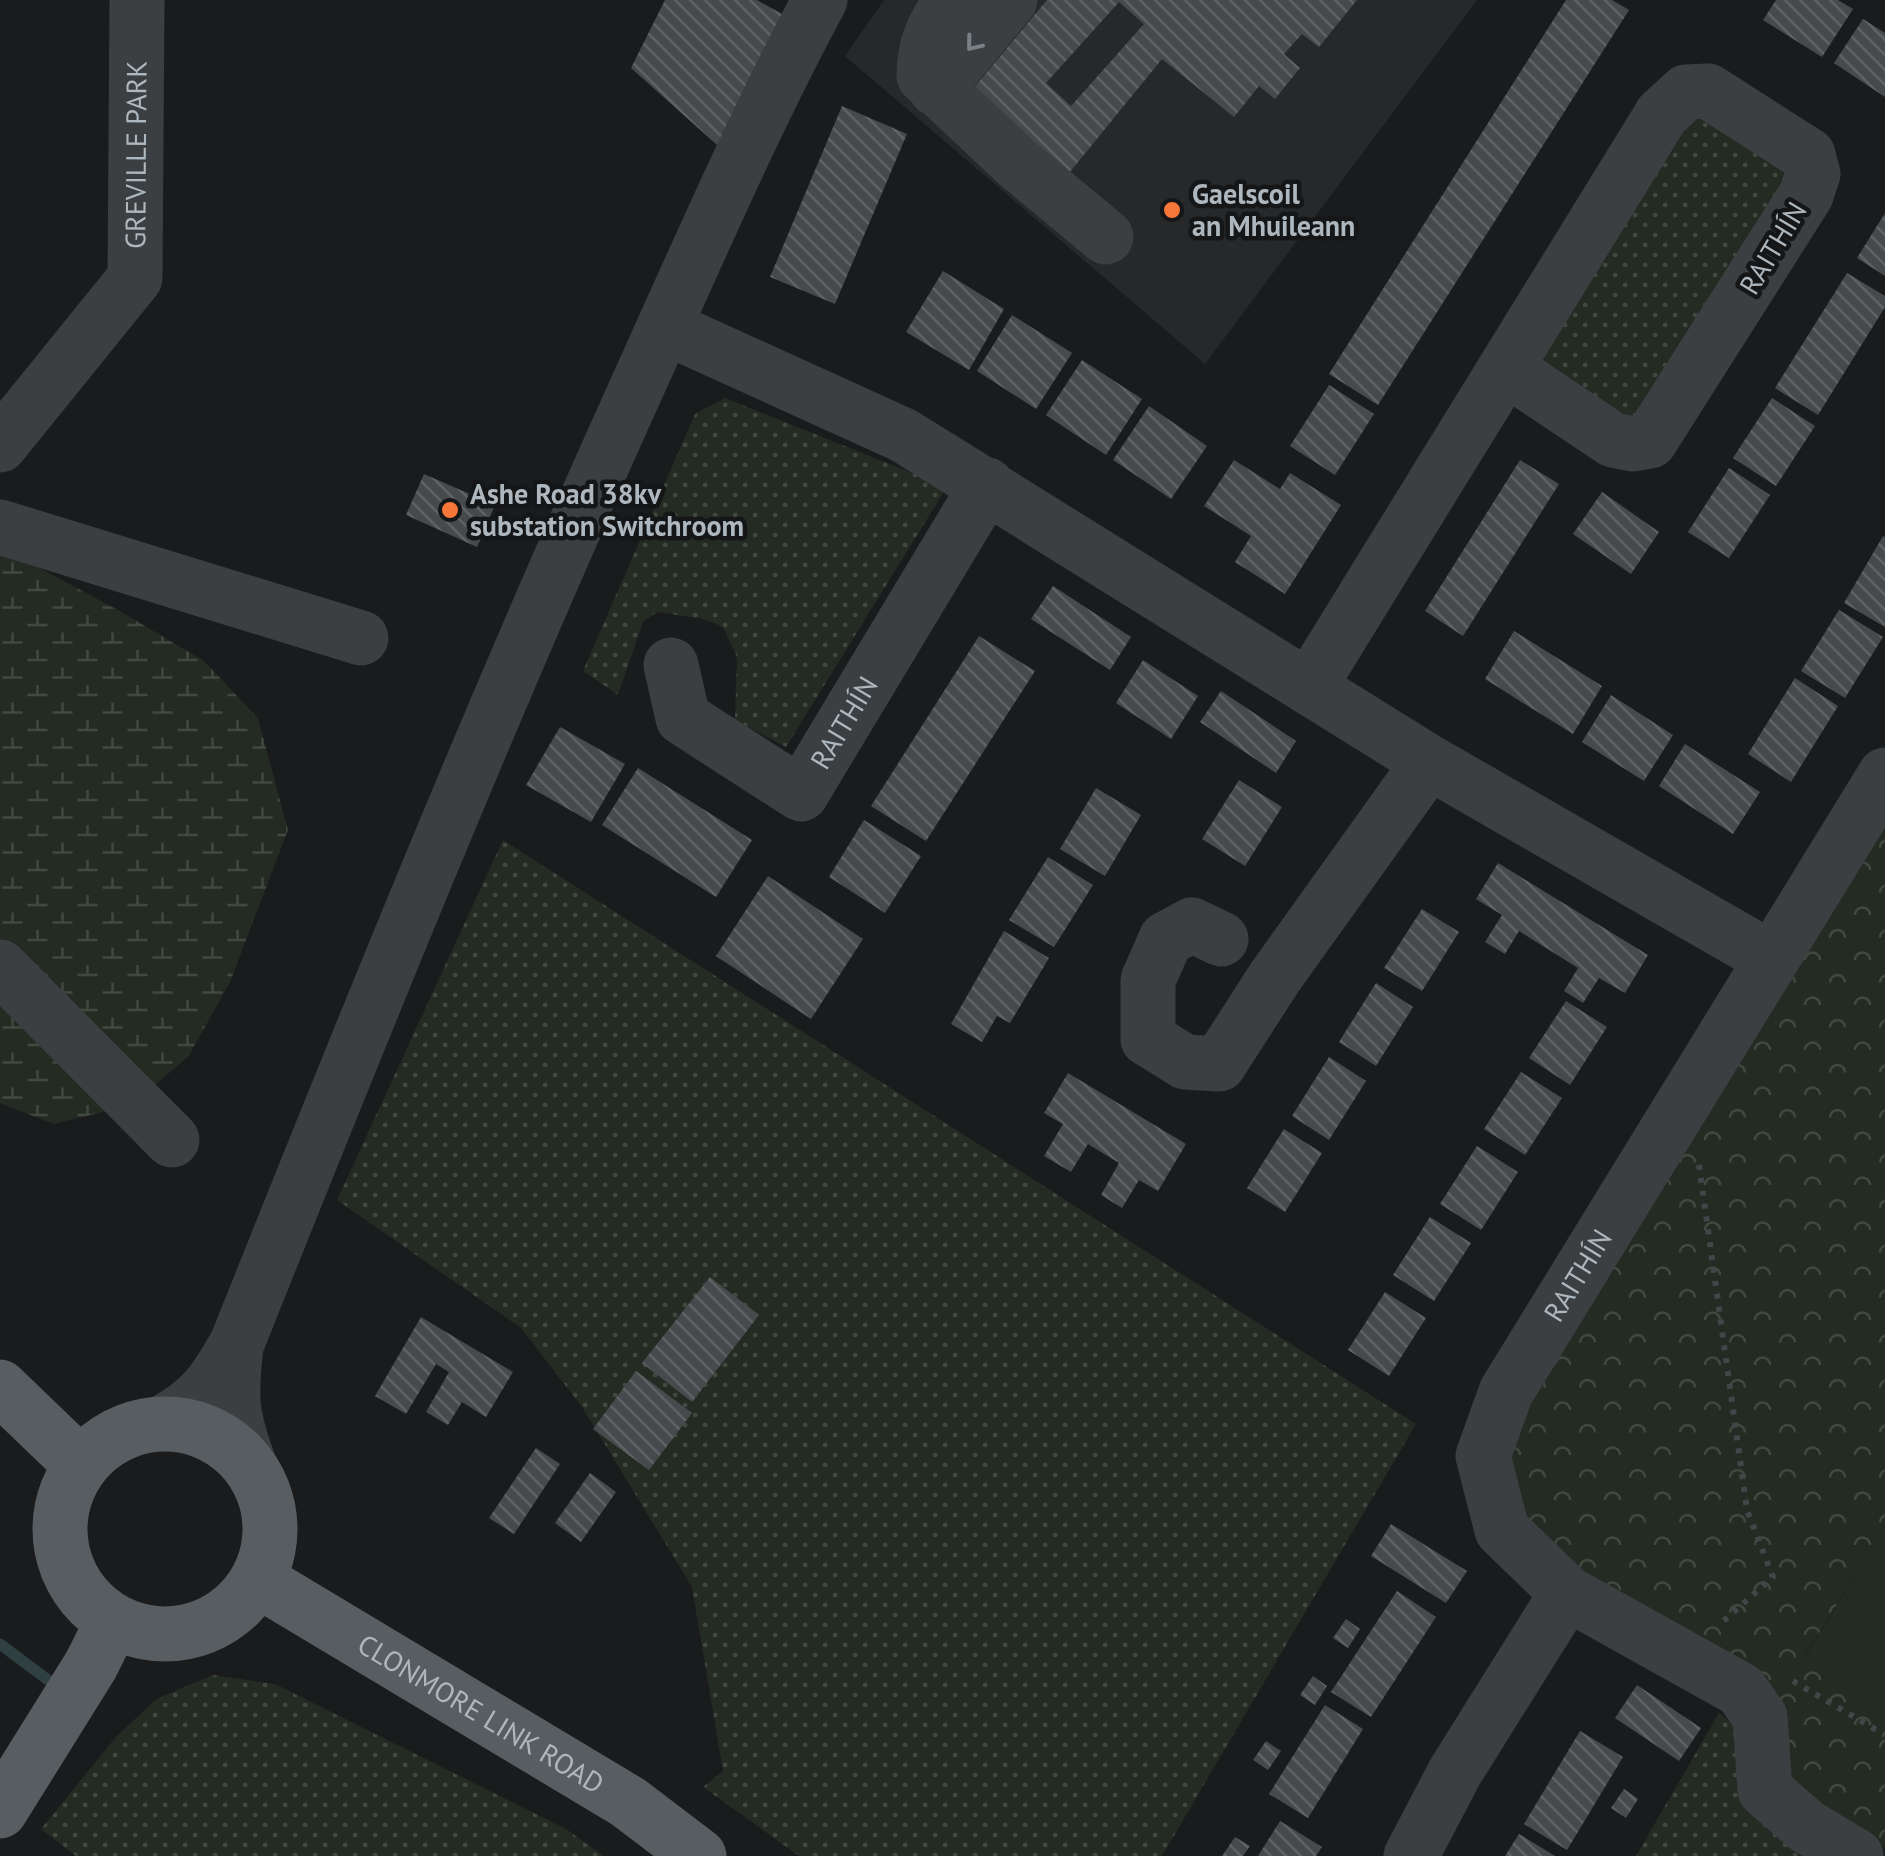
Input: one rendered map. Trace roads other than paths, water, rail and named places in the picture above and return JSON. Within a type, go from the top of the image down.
[{"type":"main road","points":[[0,1387],[80,1465]]},
{"type":"main road","points":[[162,1423],[187,1425],[231,1446],[249,1464],[264,1491],[271,1521],[268,1552],[258,1580],[237,1607],[209,1625],[177,1634],[144,1633],[112,1621],[89,1603],[71,1578],[61,1550],[59,1521],[66,1491],[80,1465],[104,1443],[131,1428],[162,1423]]},
{"type":"main road","name":"CLONMORE LINK ROAD","points":[[258,1580],[628,1802],[700,1856]]},
{"type":"main road","points":[[0,1812],[91,1665],[112,1621]]},
{"type":"street","name":"GREVILLE PARK","points":[[0,445],[135,278],[137,0]]},
{"type":"street","points":[[162,1423],[189,1409],[213,1385],[237,1343],[438,843],[664,327],[820,0]]},
{"type":"street","points":[[951,0],[930,32],[924,76],[1016,164],[1106,237]]},
{"type":"street","points":[[936,89],[1010,0]]},
{"type":"street","name":"RAITHÍN","points":[[1309,687],[1662,114],[1686,92],[1708,91],[1808,155],[1813,174],[1806,194],[1650,441],[1633,444],[1614,440],[1507,368]]},
{"type":"street","points":[[664,327],[903,435],[1429,762],[1772,959]]},
{"type":"street","name":"RAITHÍN","points":[[671,665],[683,718],[801,794],[987,486]]},
{"type":"street","points":[[0,528],[361,638]]},
{"type":"street","points":[[1221,939],[1192,925],[1166,939],[1148,980],[1148,1040],[1186,1062],[1219,1064],[1275,977],[1429,762]]},
{"type":"street","name":"RAITHÍN","points":[[1856,1856],[1806,1826],[1764,1790],[1760,1717],[1741,1690],[1567,1593],[1502,1530],[1482,1456],[1506,1392],[1885,775]]},
{"type":"street","points":[[0,967],[172,1140]]},
{"type":"street","points":[[237,1343],[230,1395],[237,1432],[249,1464]]},
{"type":"street","points":[[1411,1856],[1455,1772],[1567,1593]]},
{"type":"waterway","points":[[0,1644],[48,1680]]},
{"type":"place","name":"Gaelscoil an Mhuileann","points":[[1172,210]]},
{"type":"place","name":"Ashe Road 38kv substation Switchroom","points":[[450,510]]}]
